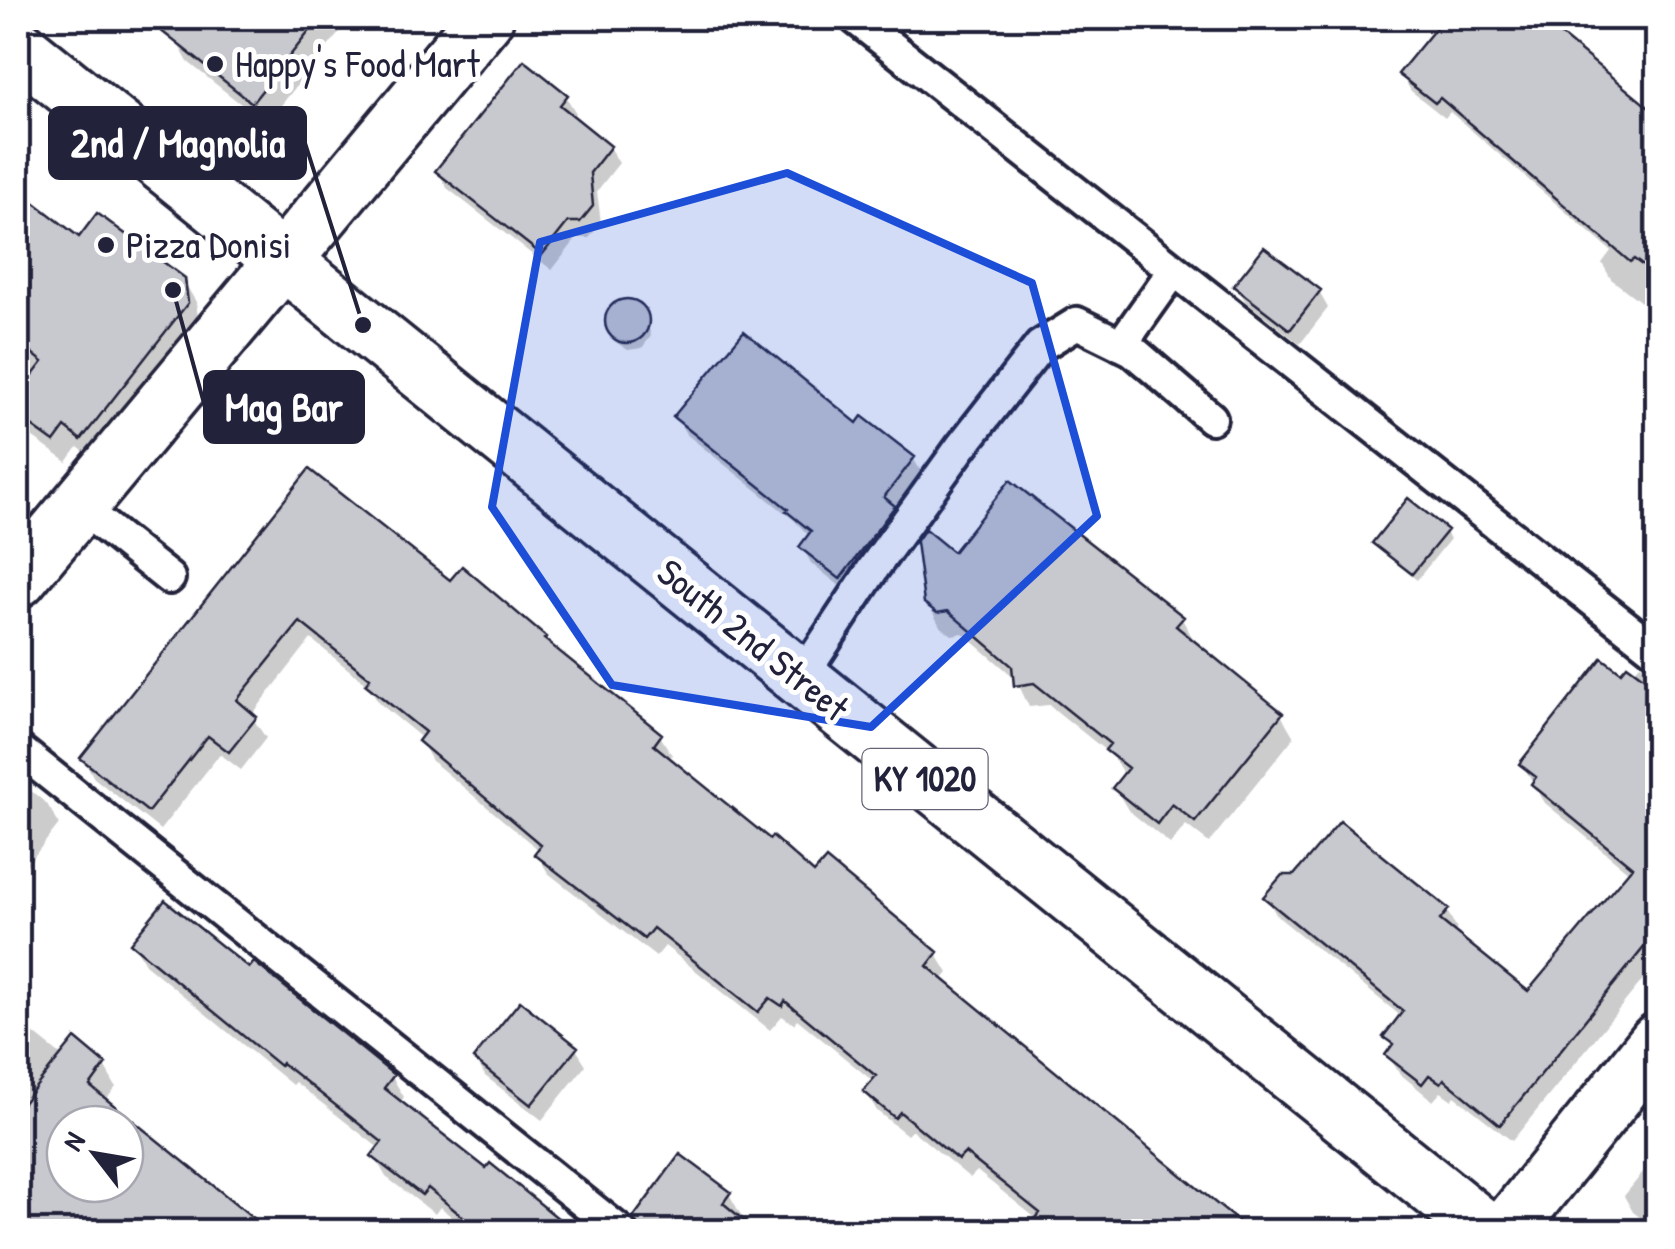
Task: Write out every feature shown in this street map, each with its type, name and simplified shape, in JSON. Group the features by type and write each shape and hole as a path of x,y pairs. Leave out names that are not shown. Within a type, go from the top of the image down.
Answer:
{"main road":[{"path":"18,580 485,18"},
{"name":"South 2nd Street","path":"18,47 1488,1232"},
{"path":"1505,1232 1658,1041"}],"lane":[{"path":"855,18 1658,652"},
{"path":"1121,345 1174,270"},
{"path":"801,678 939,476 1040,346 1077,323 1132,350 1211,418"},
{"path":"79,506 169,578"},
{"path":"18,749 621,1232"}],"highlighted area":[{"path":"787,173 1032,283 1097,516 871,727 612,685 492,507 540,242"}],"building":[{"path":"145,18 320,18 252,103"},
{"path":"1444,18 1540,18 1658,115 1658,277 1634,259 1630,262 1440,98 1435,103 1398,74"},
{"path":"524,60 568,95 560,105 611,146 590,173 593,206 580,222 568,222 542,255 435,171"},
{"path":"18,190 79,237 97,213 185,278 188,303 81,440 65,427 54,442 18,416 18,394 43,362 18,342"},
{"path":"1264,247 1321,290 1290,330 1233,286"},
{"path":"627,299 642,306 649,321 642,336 627,343 612,336 605,321 612,306"},
{"path":"744,331 857,423 862,416 915,457 884,497 895,506 840,579 799,547 811,531 673,417"},
{"path":"309,469 450,580 462,566 544,639 662,734 654,745 814,873 826,859 938,952 927,966 1251,1232 1025,1232 1040,1213 965,1153 958,1160 900,1112 895,1118 863,1091 876,1076 785,1001 782,1006 770,998 758,1012 653,928 644,939 534,854 541,845 418,741 425,732 365,684 370,678 300,622 237,700 257,717 229,752 208,736 148,812 80,758"},
{"path":"1010,480 1184,617 1176,626 1283,713 1195,822 1172,804 1157,824 1112,788 1128,768 1105,750 1110,744 1034,683 1014,686 1012,666 948,611 937,613 924,603 916,542 925,529 953,552"},
{"path":"1408,498 1448,530 1412,574 1372,543"},
{"path":"1602,658 1621,672 1627,665 1658,688 1658,930 1500,1125 1444,1079 1441,1083 1429,1075 1422,1084 1385,1055 1393,1044 1383,1037 1403,1011 1263,897 1282,875 1294,875 1340,821 1449,909 1440,920 1528,991 1632,867 1531,784 1536,777 1519,764"},
{"path":"165,900 249,968 254,962 394,1075 384,1088 486,1168 490,1163 575,1232 481,1232 428,1188 422,1195 371,1156 382,1142 282,1063 280,1066 130,943"},
{"path":"520,1001 578,1047 531,1105 473,1059"},
{"path":"75,1038 106,1064 90,1086 112,1104 45,1104 45,1204 145,1204 145,1130 271,1232 18,1232 18,1109"},
{"path":"680,1154 731,1192 723,1203 758,1232 639,1232 633,1218"}],"place":[{"name":"Happy's Food Mart","path":"215,64"},
{"name":"Pizza Donisi","path":"106,245"},
{"name":"Mag Bar","path":"173,290"},
{"name":"2nd / Magnolia","path":"363,325"}]}
